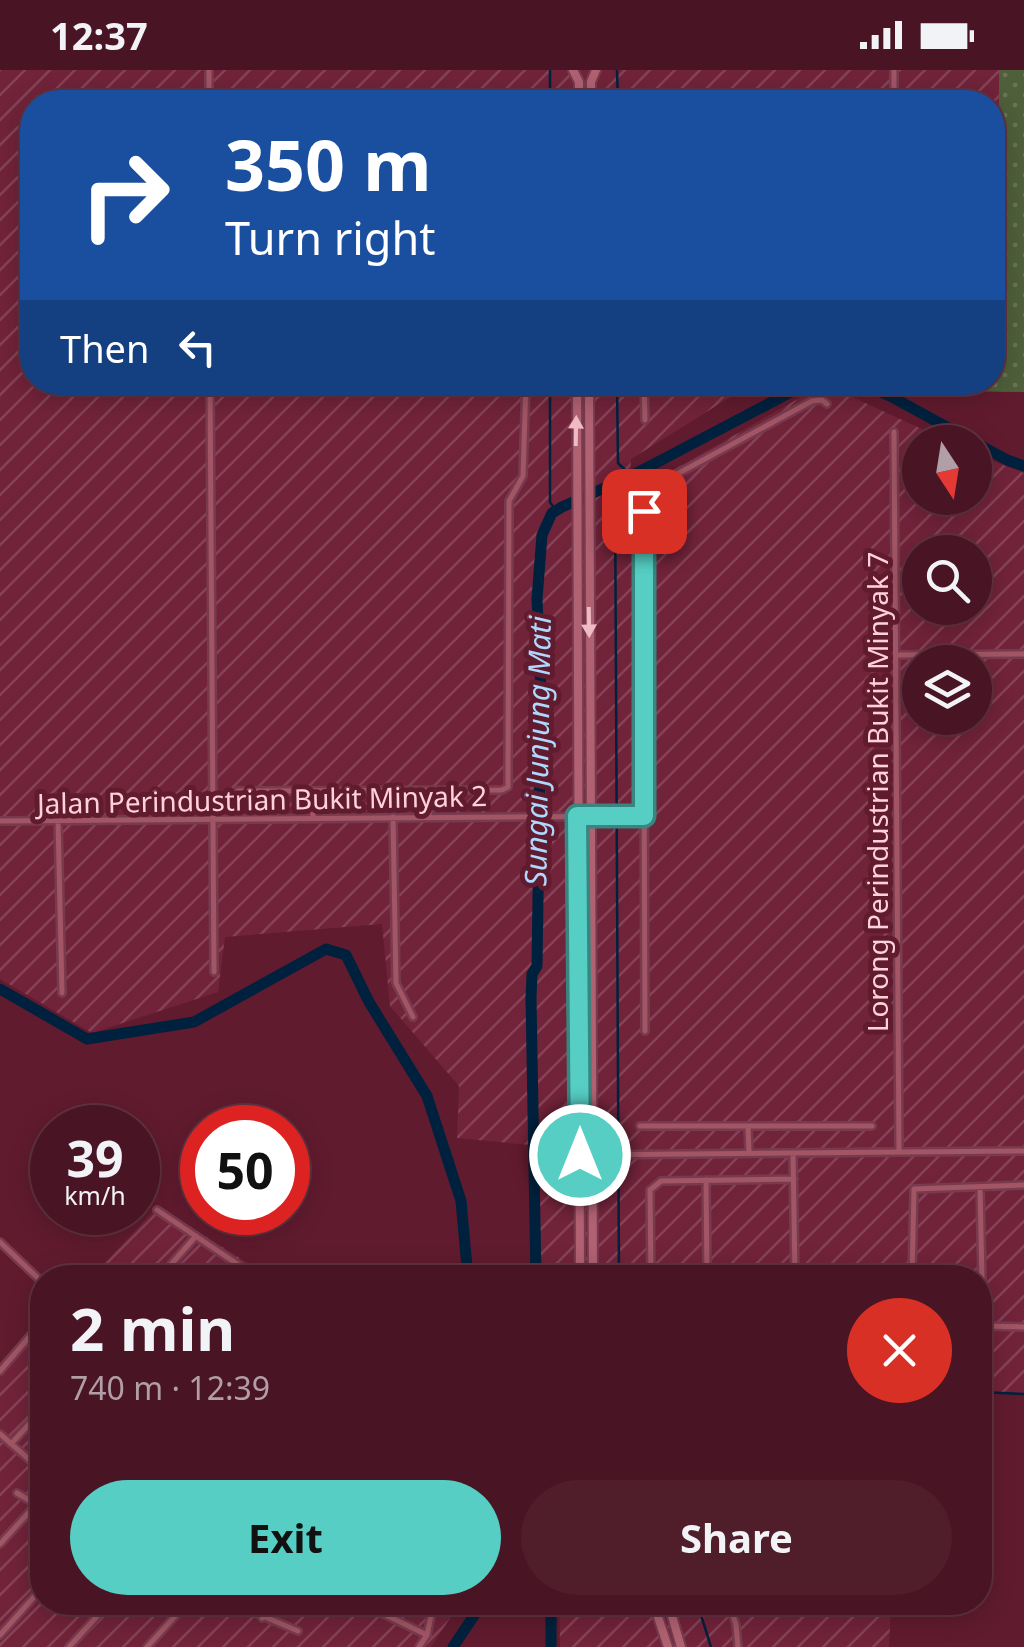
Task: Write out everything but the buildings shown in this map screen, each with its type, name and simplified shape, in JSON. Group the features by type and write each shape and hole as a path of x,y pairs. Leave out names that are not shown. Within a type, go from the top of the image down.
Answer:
{"main road":[{"path":"575,70 595,70"},
{"path":"576,395 580,1265"},
{"path":"589,395 593,1265"},
{"path":"580,1094 571,1124 572,1181 580,1198"},
{"path":"657,1615 668,1647"},
{"path":"672,1615 681,1647"}],"street":[{"path":"210,395 214,972"},
{"path":"238,791 505,789 510,497 523,476 526,395"},
{"path":"644,395 645,420"},
{"path":"645,1031 644,511 652,491 666,480 812,401 827,404"},
{"name":"Lorong Perindustrian Bukit Minyak 7","path":"894,432 899,1152"},
{"path":"896,654 1024,654"},
{"path":"313,791 314,818"},
{"path":"428,791 429,817"},
{"name":"Jalan Perindustrian Bukit Minyak 2","path":"0,821 644,816"},
{"path":"393,817 396,983 413,1016"},
{"path":"58,821 62,993"},
{"path":"640,1126 872,1126"},
{"path":"748,1126 749,1152"},
{"path":"580,1155 1024,1152"},
{"path":"793,1153 795,1265"},
{"path":"651,1265 650,1190 660,1180 794,1178"},
{"path":"706,1180 708,1265"},
{"path":"912,1265 914,1189 1024,1185"},
{"path":"980,1186 981,1265"},
{"path":"160,1212 240,1265"},
{"path":"170,1265 196,1236"},
{"path":"0,1242 30,1271"},
{"path":"992,1326 1024,1327"},
{"path":"0,1371 30,1336"},
{"path":"12,1444 30,1424"},
{"path":"0,1434 30,1460"},
{"path":"17,1494 30,1501"},
{"path":"0,1544 30,1516"},
{"path":"0,1634 30,1601"},
{"path":"69,1647 98,1615"},
{"path":"147,1647 176,1615"},
{"path":"256,1615 298,1631"},
{"path":"386,1615 427,1635"},
{"path":"419,1647 427,1635 431,1615"},
{"path":"733,1615 738,1647"}],"shaded area":[{"path":"0,70 1024,70 1024,392 1005,392 1005,90 20,90 20,395 734,395 631,459 629,495 805,395 848,395 913,425 902,425 902,515 992,515 992,461 1024,473 1024,1393 992,1392 992,1265 539,1265 530,1145 457,1138 459,1086 390,1006 382,924 225,937 218,992 92,1033 0,979"},
{"path":"160,1207 180,1220 180,1235 204,1235 251,1265 103,1265 131,1235 160,1235"},
{"path":"30,1342 30,1615 452,1615 431,1647 0,1647 0,1374"},
{"path":"559,1615 890,1615 889,1647 560,1647"}],"green space":[{"path":"999,70 1024,70 1024,392 1005,392 1005,90 999,90"}],"waterway":[{"path":"550,70 550,90"},
{"path":"617,70 618,90"},
{"path":"550,395 550,502 556,511"},
{"path":"617,395 618,463 631,476"},
{"name":"Sungai Junjung Mati","path":"536,1265 531,998 532,974 537,966 541,694 537,599 542,535 552,513 562,507 631,476 785,395"},
{"name":"Sungai Junjung Mati","path":"888,395 1024,466"},
{"path":"615,482 619,1265"},
{"path":"0,989 87,1039 194,1022 326,949 346,955 369,1002 427,1096 461,1201 467,1265"},
{"path":"992,1393 1024,1394"},
{"path":"453,1647 474,1615"},
{"path":"551,1615 551,1647"},
{"path":"701,1615 711,1647"}],"route":[{"path":"580,1155 577,816 644,816 644,511"}]}
